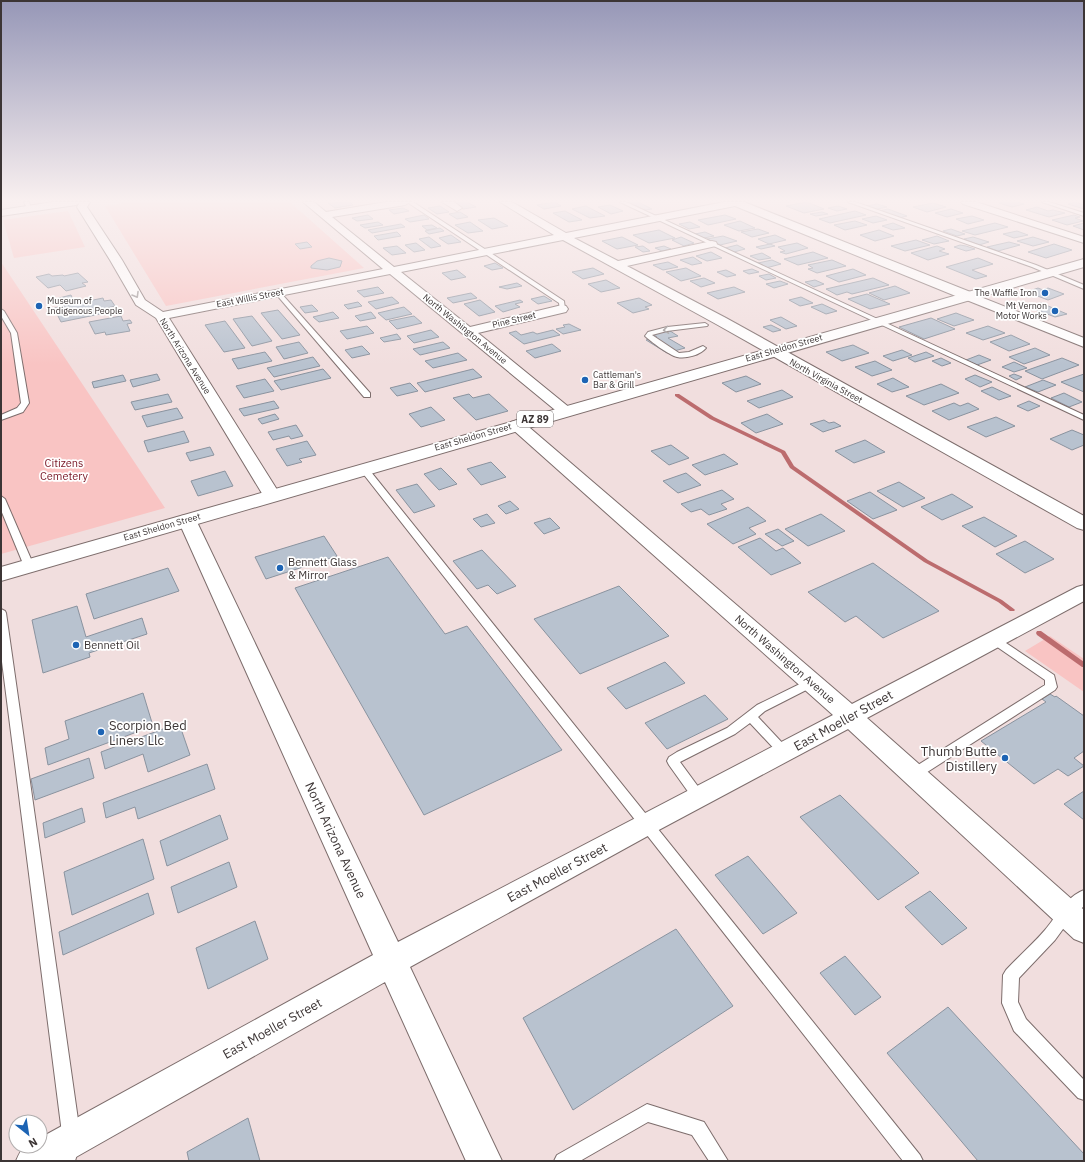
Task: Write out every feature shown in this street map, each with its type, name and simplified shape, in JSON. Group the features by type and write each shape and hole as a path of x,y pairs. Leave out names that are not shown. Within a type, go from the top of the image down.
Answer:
{"main road":[{"path":"870,256 968,296"},
{"name":"East Sheldon Street","path":"1,574 773,351 1084,263"}],"street":[{"name":"North Arizona Avenue","path":"114,256 140,302 161,316 272,496"},
{"name":"North Washington Avenue","path":"374,256 565,411"},
{"name":"East Willis Street","path":"161,316 466,256"},
{"name":"North Virginia Street","path":"599,256 720,321 1084,524"},
{"path":"615,265 656,256"},
{"path":"968,296 1084,343"},
{"name":"Pine Street","path":"467,332 562,309"},
{"name":"North Washington Avenue","path":"517,425 812,682 914,774 1078,913"},
{"name":"North Arizona Avenue","path":"187,520 484,1161"},
{"name":"East Moeller Street","path":"34,1161 69,1151 392,961 646,824 828,729 994,638 1084,592"}],"lane":[{"path":"493,256 562,302 562,309"},
{"path":"739,256 1084,418"},
{"path":"1003,256 1084,287"},
{"path":"278,293 367,395"},
{"path":"1,311 14,333 25,403 20,410 1,418"},
{"path":"704,348 700,351 682,356 677,355 648,336 650,333 668,329 705,325"},
{"path":"364,469 914,1161"},
{"path":"1,499 29,566"},
{"path":"1,613 69,1151"},
{"path":"914,774 1051,687 1050,678 994,638"},
{"path":"699,796 673,761 681,755 731,731 761,708 812,682"},
{"path":"750,716 784,752"},
{"path":"1078,913 1050,934 1011,975 1010,1002 1020,1025 1084,1092"},
{"path":"563,1161 647,1113 698,1128 719,1161"}],"green space":[{"path":"13,256 25,256 14,258"},
{"path":"136,256 351,256 364,268 166,306"},
{"name":"Citizens Cemetery","path":"1,262 165,508 1,554"},
{"path":"1050,636 1084,659 1084,692 1025,651"}],"building":[{"path":"696,256 719,256 722,258 707,261"},
{"path":"751,256 768,256 771,258 759,260"},
{"path":"795,256 824,256 828,258 798,265 784,259"},
{"path":"919,256 941,256 928,260"},
{"path":"693,257 702,263 692,265 680,260"},
{"path":"329,258 342,261 340,267 327,270 311,268 311,266 317,261"},
{"path":"978,258 993,264 972,270 987,276 976,279 946,267"},
{"path":"772,260 781,264 766,268 758,263"},
{"path":"832,260 846,266 817,273 808,269 813,268 808,265"},
{"path":"668,262 678,267 663,270 653,265"},
{"path":"495,263 503,268 492,270 484,266"},
{"path":"593,268 604,274 583,279 572,272"},
{"path":"686,268 701,276 681,281 666,272"},
{"path":"752,269 759,272 749,274 743,271"},
{"path":"853,269 866,275 839,282 826,276"},
{"path":"457,270 466,277 451,280 442,273"},
{"path":"726,270 736,275 727,277 717,272"},
{"path":"78,273 88,282 82,283 86,286 66,291 60,285 48,288 36,277 49,274 52,276 64,276"},
{"path":"769,274 776,278 766,280 759,276"},
{"path":"704,278 715,283 701,287 690,281"},
{"path":"873,278 889,285 852,294 847,292 837,295 826,289"},
{"path":"606,280 620,288 601,292 588,284"},
{"path":"815,280 824,284 814,287 805,282"},
{"path":"780,281 788,284 774,288 766,284"},
{"path":"517,283 522,286 507,289 499,287"},
{"path":"895,286 910,293 884,300 869,293"},
{"path":"378,287 384,293 364,297 357,291"},
{"path":"734,287 745,292 718,299 707,293"},
{"name":"The Waffle Iron","path":"1038,288 1043,290 1048,288 1064,294 1048,300 1027,292"},
{"path":"471,293 477,298 453,303 447,298"},
{"path":"867,294 890,304 870,309 848,299"},
{"path":"71,295 74,302 58,305 55,299"},
{"path":"544,296 552,301 538,304 531,299"},
{"path":"392,297 399,303 376,309 368,302"},
{"path":"801,297 813,303 800,306 789,300"},
{"path":"103,298 104,301 111,300 115,306 107,308 110,312 61,322 54,308"},
{"path":"639,298 652,305 645,307 649,309 633,313 617,303"},
{"path":"480,300 495,312 479,316 464,304"},
{"path":"520,300 523,302 515,304 520,307 503,312 495,306"},
{"path":"358,302 362,306 348,309 344,305"},
{"path":"1041,303 1067,314 1055,317 1029,307"},
{"path":"822,304 837,311 826,314 811,307"},
{"path":"312,305 318,311 305,313 300,307"},
{"path":"404,307 412,314 386,320 378,313"},
{"path":"278,310 300,335 282,339 261,313"},
{"path":"333,312 339,318 319,322 313,317"},
{"path":"371,312 376,318 360,321 355,316"},
{"path":"956,313 974,320 954,326 937,319"},
{"path":"121,316 123,321 130,320 132,323 127,324 130,331 106,335 105,332 95,334 89,322"},
{"path":"252,316 272,341 252,346 233,319"},
{"path":"414,316 422,323 397,329 389,321"},
{"path":"781,317 797,326 786,329 770,320"},
{"path":"931,318 955,329 924,339 899,327"},
{"path":"225,321 245,348 224,352 205,325"},
{"path":"569,324 581,330 563,334 556,329 565,327 563,325"},
{"path":"771,325 781,330 773,332 763,327"},
{"path":"367,326 374,333 347,339 340,331"},
{"path":"988,326 1005,333 983,340 966,333"},
{"path":"667,329 678,336 668,338 685,348 667,353 646,340 657,337 651,333"},
{"path":"431,330 439,337 414,343 407,336"},
{"path":"553,330 560,335 524,344 509,333 516,331 521,335 533,332 537,334"},
{"path":"397,334 401,339 384,342 380,338"},
{"path":"1011,335 1030,344 1009,351 990,342"},
{"path":"299,342 308,353 284,359 276,347"},
{"path":"443,342 450,348 420,355 413,349"},
{"path":"552,344 561,351 535,358 526,351"},
{"path":"853,345 869,353 842,361 826,352"},
{"path":"362,346 370,354 352,358 345,350"},
{"path":"1035,348 1050,355 1024,364 1009,357"},
{"path":"902,350 912,355 893,361 883,356"},
{"path":"265,352 272,361 238,369 232,359"},
{"path":"926,352 934,356 915,362 908,358"},
{"path":"458,353 467,360 433,368 425,361"},
{"path":"979,355 991,360 977,365 966,360"},
{"path":"313,357 320,366 274,377 267,368"},
{"path":"941,358 951,363 942,366 932,361"},
{"path":"1062,358 1079,365 1042,379 1025,371"},
{"path":"875,361 892,370 872,376 855,367"},
{"path":"1014,362 1027,368 1014,372 1002,367"},
{"path":"323,369 331,378 281,390 274,381"},
{"path":"473,369 482,377 425,392 417,383"},
{"path":"157,374 160,380 133,387 130,380"},
{"path":"1014,374 1022,377 1016,380 1009,376"},
{"path":"1084,374 1084,392 1061,382"},
{"path":"123,375 126,381 94,388 92,382"},
{"path":"975,375 992,382 980,387 965,379"},
{"path":"746,376 761,384 736,392 722,383"},
{"path":"893,378 909,387 892,392 877,384"},
{"path":"265,379 274,391 244,398 236,386"},
{"path":"1043,380 1056,385 1038,392 1025,387"},
{"path":"410,383 418,391 397,396 390,388"},
{"path":"941,384 959,393 924,405 906,396"},
{"path":"992,387 1011,396 999,400 981,391"},
{"path":"782,390 793,397 759,408 747,401"},
{"path":"1064,393 1082,402 1069,407 1051,398"},
{"path":"168,394 172,402 135,410 131,402"},
{"path":"469,394 473,398 489,394 508,411 476,420 453,398"},
{"path":"274,401 279,408 244,416 239,409"},
{"path":"1029,401 1040,406 1028,411 1017,406"},
{"path":"954,403 960,406 968,403 979,409 949,420 932,411"},
{"path":"431,407 445,420 421,427 409,414"},
{"path":"177,408 183,418 147,427 142,416"},
{"path":"275,414 279,419 262,424 258,419"},
{"path":"767,414 783,424 756,433 741,423"},
{"path":"996,417 1015,426 986,437 967,427"},
{"path":"824,420 829,423 834,422 841,426 823,432 810,424"},
{"path":"296,425 303,436 291,439 289,436 273,440 268,432"},
{"path":"1072,430 1084,435 1084,445 1072,450 1050,439"},
{"path":"184,431 189,442 148,452 144,441"},
{"path":"865,440 885,452 854,463 835,451"},
{"path":"307,441 316,455 299,459 302,462 287,466 276,449"},
{"path":"671,445 689,458 669,465 651,451"},
{"path":"210,447 214,455 190,461 186,453"},
{"path":"724,454 738,464 705,475 692,465"},
{"path":"491,462 506,477 481,485 467,469"},
{"path":"441,468 457,484 439,490 424,474"},
{"path":"225,471 233,486 198,496 191,481"},
{"path":"686,473 701,485 678,493 663,481"},
{"path":"899,482 925,498 903,507 877,491"},
{"path":"417,484 435,506 414,513 396,490"},
{"path":"722,490 734,499 721,504 727,509 709,515 701,509 691,512 681,504"},
{"path":"870,492 897,510 873,519 847,501"},
{"path":"952,494 973,507 942,520 921,507"},
{"path":"510,501 519,509 506,514 498,506"},
{"path":"748,507 766,521 749,528 756,534 733,544 707,524"},
{"path":"487,514 495,523 481,527 473,519"},
{"path":"821,514 845,531 808,546 785,529"},
{"path":"984,517 1017,536 995,547 962,526"},
{"path":"550,518 560,528 544,534 534,523"},
{"path":"778,529 794,541 782,546 765,534"},
{"name":"Bennett Glass & Mirror","path":"324,536 337,556 266,579 255,557"},
{"path":"760,538 776,551 783,548 801,563 771,575 738,547"},
{"path":"1025,541 1054,559 1025,573 996,554"},
{"path":"482,550 516,586 497,594 488,585 477,589 453,561"},
{"path":"388,557 445,634 467,626 562,750 424,815 295,588"},
{"path":"873,563 939,611 883,638 856,616 845,622 808,592"},
{"path":"168,568 179,591 94,619 86,594"},
{"path":"619,586 669,636 580,674 534,619"},
{"name":"Bennett Oil","path":"77,606 86,637 142,618 147,634 89,653 90,657 43,673 32,620"},
{"path":"665,662 685,683 626,709 607,688"},
{"name":"Scorpion Bed Liners Llc","path":"143,693 153,726 48,765 45,748 69,739 65,721"},
{"path":"1050,694 1055,697 1056,696 1084,716 1084,751 1074,758 1084,766 1068,776 1058,769 1034,784 981,741 1046,702 1042,699"},
{"path":"705,695 728,719 667,749 645,723"},
{"path":"179,723 190,755 148,772 143,754 105,769 101,752"},
{"path":"89,758 94,778 35,800 31,779"},
{"path":"207,764 215,789 138,819 135,807 106,818 103,803"},
{"path":"1084,791 1084,820 1064,804"},
{"path":"840,795 919,873 878,900 800,817"},
{"path":"82,808 85,822 45,838 43,823"},
{"path":"220,815 228,839 167,866 160,841"},
{"path":"143,839 154,879 72,915 64,872"},
{"path":"748,856 797,913 763,934 715,875"},
{"path":"229,862 237,887 178,913 171,887"},
{"path":"930,891 967,928 942,945 905,907"},
{"path":"148,893 154,914 63,955 59,932"},
{"path":"255,921 268,959 208,989 196,948"},
{"path":"676,929 733,1006 573,1110 523,1018"},
{"path":"845,956 881,997 855,1015 820,973"},
{"path":"948,1007 1084,1154 1084,1161 978,1161 887,1053"},
{"path":"248,1118 260,1161 189,1161 187,1152"}],"waterway":[{"path":"677,395 712,418 783,452 792,467 926,561 1000,601 1012,610"},
{"path":"1039,633 1084,665"}],"place":[{"name":"The Waffle Iron","path":"1045,293"},
{"name":"Museum of Indigenous People","path":"39,306"},
{"name":"Mt Vernon Motor Works","path":"1055,311"},
{"name":"Cattleman's Bar & Grill","path":"585,380"},
{"name":"Bennett Glass & Mirror","path":"280,568"},
{"name":"Bennett Oil","path":"76,645"},
{"name":"Scorpion Bed Liners Llc","path":"101,732"},
{"name":"Thumb Butte Distillery","path":"1005,758"}]}
